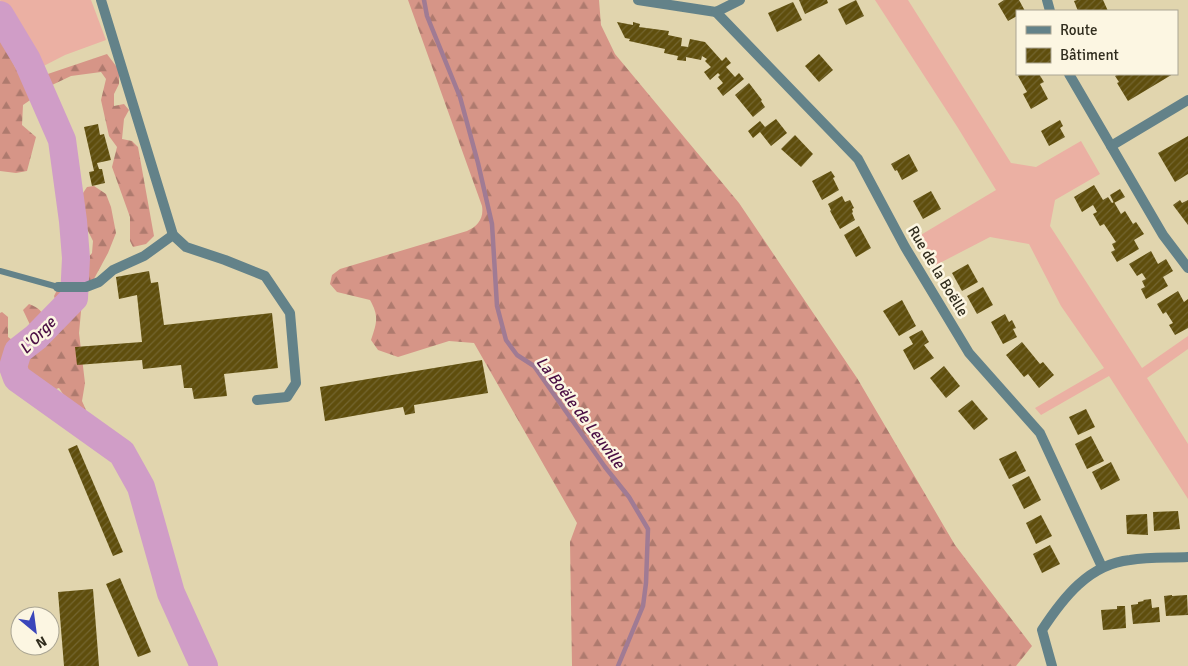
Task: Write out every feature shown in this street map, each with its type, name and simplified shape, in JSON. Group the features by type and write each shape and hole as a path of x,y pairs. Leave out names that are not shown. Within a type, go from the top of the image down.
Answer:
{"street":[{"path":"101,0 173,235 186,247 265,276 290,313 296,383 287,397 257,400"},
{"path":"638,0 716,12 740,0"},
{"name":"Rue de la Boëlle","path":"716,12 858,159 905,247 969,353 1040,434 1102,567"},
{"path":"1070,75 1163,235 1188,268"},
{"path":"1111,146 1188,100"},
{"path":"58,287 86,287 99,282 114,270 144,256 173,235"},
{"path":"1052,666 1042,630 1060,603 1078,584 1102,567 1128,560 1188,557"}],"lane":[{"path":"0,271 58,287"}],"shaded area":[{"path":"0,0 91,0 106,40 65,55 30,73"},
{"path":"875,0 908,0 1011,163 1036,167 1081,141 1100,174 1055,200 1050,226 1142,368 1188,336 1188,349 1147,378 1188,444 1188,499 1109,376 1041,415 1035,408 1104,368 1061,306 1029,244 990,237 934,266 919,236 996,190"}],"green space":[{"path":"408,0 599,0 601,25 615,54 739,203 857,378 955,545 1032,646 1016,666 572,666 570,542 577,523 474,343 449,341 398,357 378,350 371,340 375,328 376,315 370,300 337,292 330,284 332,275 340,269 467,231 474,227 481,218 482,206"},
{"path":"0,35 15,67 27,81 107,54 119,70 119,84 114,94 114,106 124,104 129,110 124,119 122,139 132,141 138,147 154,236 146,244 133,247 130,241 130,217 112,167 117,147 109,136 101,100 106,79 101,72 71,76 52,85 23,105 22,125 36,137 27,171 16,173 0,171"},
{"path":"94,186 106,194 111,207 116,233 108,253 82,301 79,333 85,383 82,401 86,410 80,417 73,415 69,403 59,388 50,391 26,374 5,371 0,366 0,313 2,312 8,317 8,337 15,342 23,338 32,329 23,310 29,304 40,310 47,328 51,332 58,330 61,320 54,296 57,290 68,286 74,275 92,253 93,241 85,225 79,199 87,187"}],"building":[{"path":"799,0 827,0 828,3 805,14"},
{"path":"856,0 864,16 846,25 838,9"},
{"path":"1004,0 1019,0 1024,10 1016,10 1016,17 1008,21 998,4"},
{"path":"1103,0 1108,10 1078,10 1074,1"},
{"path":"793,2 802,20 777,32 768,13"},
{"path":"617,22 633,25 633,22 640,24 639,27 669,31 668,35 682,38 681,46 688,47 690,39 705,42 722,61 726,57 731,63 726,67 735,77 739,73 744,79 723,96 717,88 723,83 718,77 720,75 718,73 710,80 704,72 711,67 705,61 707,59 702,56 701,60 686,57 686,61 677,60 678,56 664,53 665,49 629,41 630,39 625,38"},
{"path":"819,54 833,70 819,82 805,66"},
{"path":"1040,75 1044,82 1040,84 1048,99 1031,109 1023,94 1027,92 1018,76"},
{"path":"1116,75 1171,75 1128,101 1115,76"},
{"path":"749,83 765,107 753,117 735,95"},
{"path":"776,119 787,133 771,146 760,132 753,138 748,131 760,121 765,127"},
{"path":"1060,120 1063,126 1060,128 1065,137 1049,146 1041,131"},
{"path":"98,124 100,135 104,134 111,160 97,163 99,169 102,169 105,183 92,186 89,172 94,171 84,127"},
{"path":"795,135 813,154 801,167 781,149"},
{"path":"1188,136 1188,174 1175,182 1158,153"},
{"path":"909,154 918,171 902,180 897,170 895,171 891,164"},
{"path":"831,171 839,190 822,200 812,181"},
{"path":"1094,185 1103,200 1108,197 1112,203 1114,202 1121,214 1125,211 1133,224 1136,222 1144,234 1134,240 1139,249 1117,262 1111,252 1115,250 1112,244 1116,242 1104,224 1100,226 1093,214 1097,212 1093,205 1082,212 1074,197"},
{"path":"1120,189 1125,197 1114,203 1110,195"},
{"path":"931,191 941,209 923,219 913,201"},
{"path":"842,196 845,202 850,200 854,208 852,213 855,220 840,229 828,204"},
{"path":"1180,200 1182,203 1188,200 1188,225 1173,205"},
{"path":"859,226 871,248 856,257 844,235"},
{"path":"1151,251 1158,264 1166,259 1173,271 1163,277 1168,286 1146,299 1141,289 1145,287 1142,281 1146,279 1142,273 1137,276 1129,264"},
{"path":"968,264 978,282 962,291 952,273"},
{"path":"149,271 151,283 158,282 164,325 272,313 278,368 224,374 227,396 194,399 192,388 184,388 181,365 143,369 142,360 77,365 75,347 142,342 137,295 119,299 116,277"},
{"path":"983,287 993,305 977,314 967,296"},
{"path":"1178,291 1184,302 1188,299 1188,328 1175,335 1169,325 1173,323 1166,312 1163,314 1157,304"},
{"path":"902,300 916,326 899,336 883,311"},
{"path":"1005,314 1009,322 1012,320 1016,328 1013,329 1017,337 1003,344 991,322"},
{"path":"922,330 929,342 924,345 934,358 914,370 903,350 913,344 909,337"},
{"path":"1022,342 1040,364 1043,362 1054,375 1039,388 1028,374 1024,377 1006,355"},
{"path":"482,360 488,393 414,405 415,413 405,415 403,407 325,421 320,387"},
{"path":"944,366 960,386 946,398 930,378"},
{"path":"972,400 988,419 974,430 958,411"},
{"path":"1086,409 1095,427 1078,435 1069,417"},
{"path":"1091,436 1104,461 1087,469 1075,444"},
{"path":"77,445 123,552 113,556 68,449"},
{"path":"1016,451 1026,471 1009,479 999,459"},
{"path":"1111,462 1120,480 1101,490 1092,472"},
{"path":"1029,476 1041,500 1024,509 1012,485"},
{"path":"1178,511 1180,529 1154,531 1153,512"},
{"path":"1147,514 1148,535 1127,534 1126,515"},
{"path":"1041,515 1052,536 1036,544 1026,523"},
{"path":"1050,545 1060,564 1042,573 1033,554"},
{"path":"120,578 151,652 138,657 106,584"},
{"path":"93,589 99,666 64,666 58,592"},
{"path":"1187,595 1188,615 1166,616 1164,596"},
{"path":"1151,599 1152,608 1159,607 1160,622 1133,624 1131,605"},
{"path":"1117,606 1125,606 1126,628 1103,630 1101,610 1117,609"}],"waterway":[{"name":"La Boële de Leuville","path":"424,0 427,16 460,97 478,163 492,224 497,306 506,340 517,355 534,366 605,467 629,497 648,529 646,583 643,606 618,666"},
{"name":"L'Orge","path":"0,15 27,60 62,140 76,258 74,298 36,337 18,351 13,367 17,378 122,453 141,487 171,593 204,666"}]}
